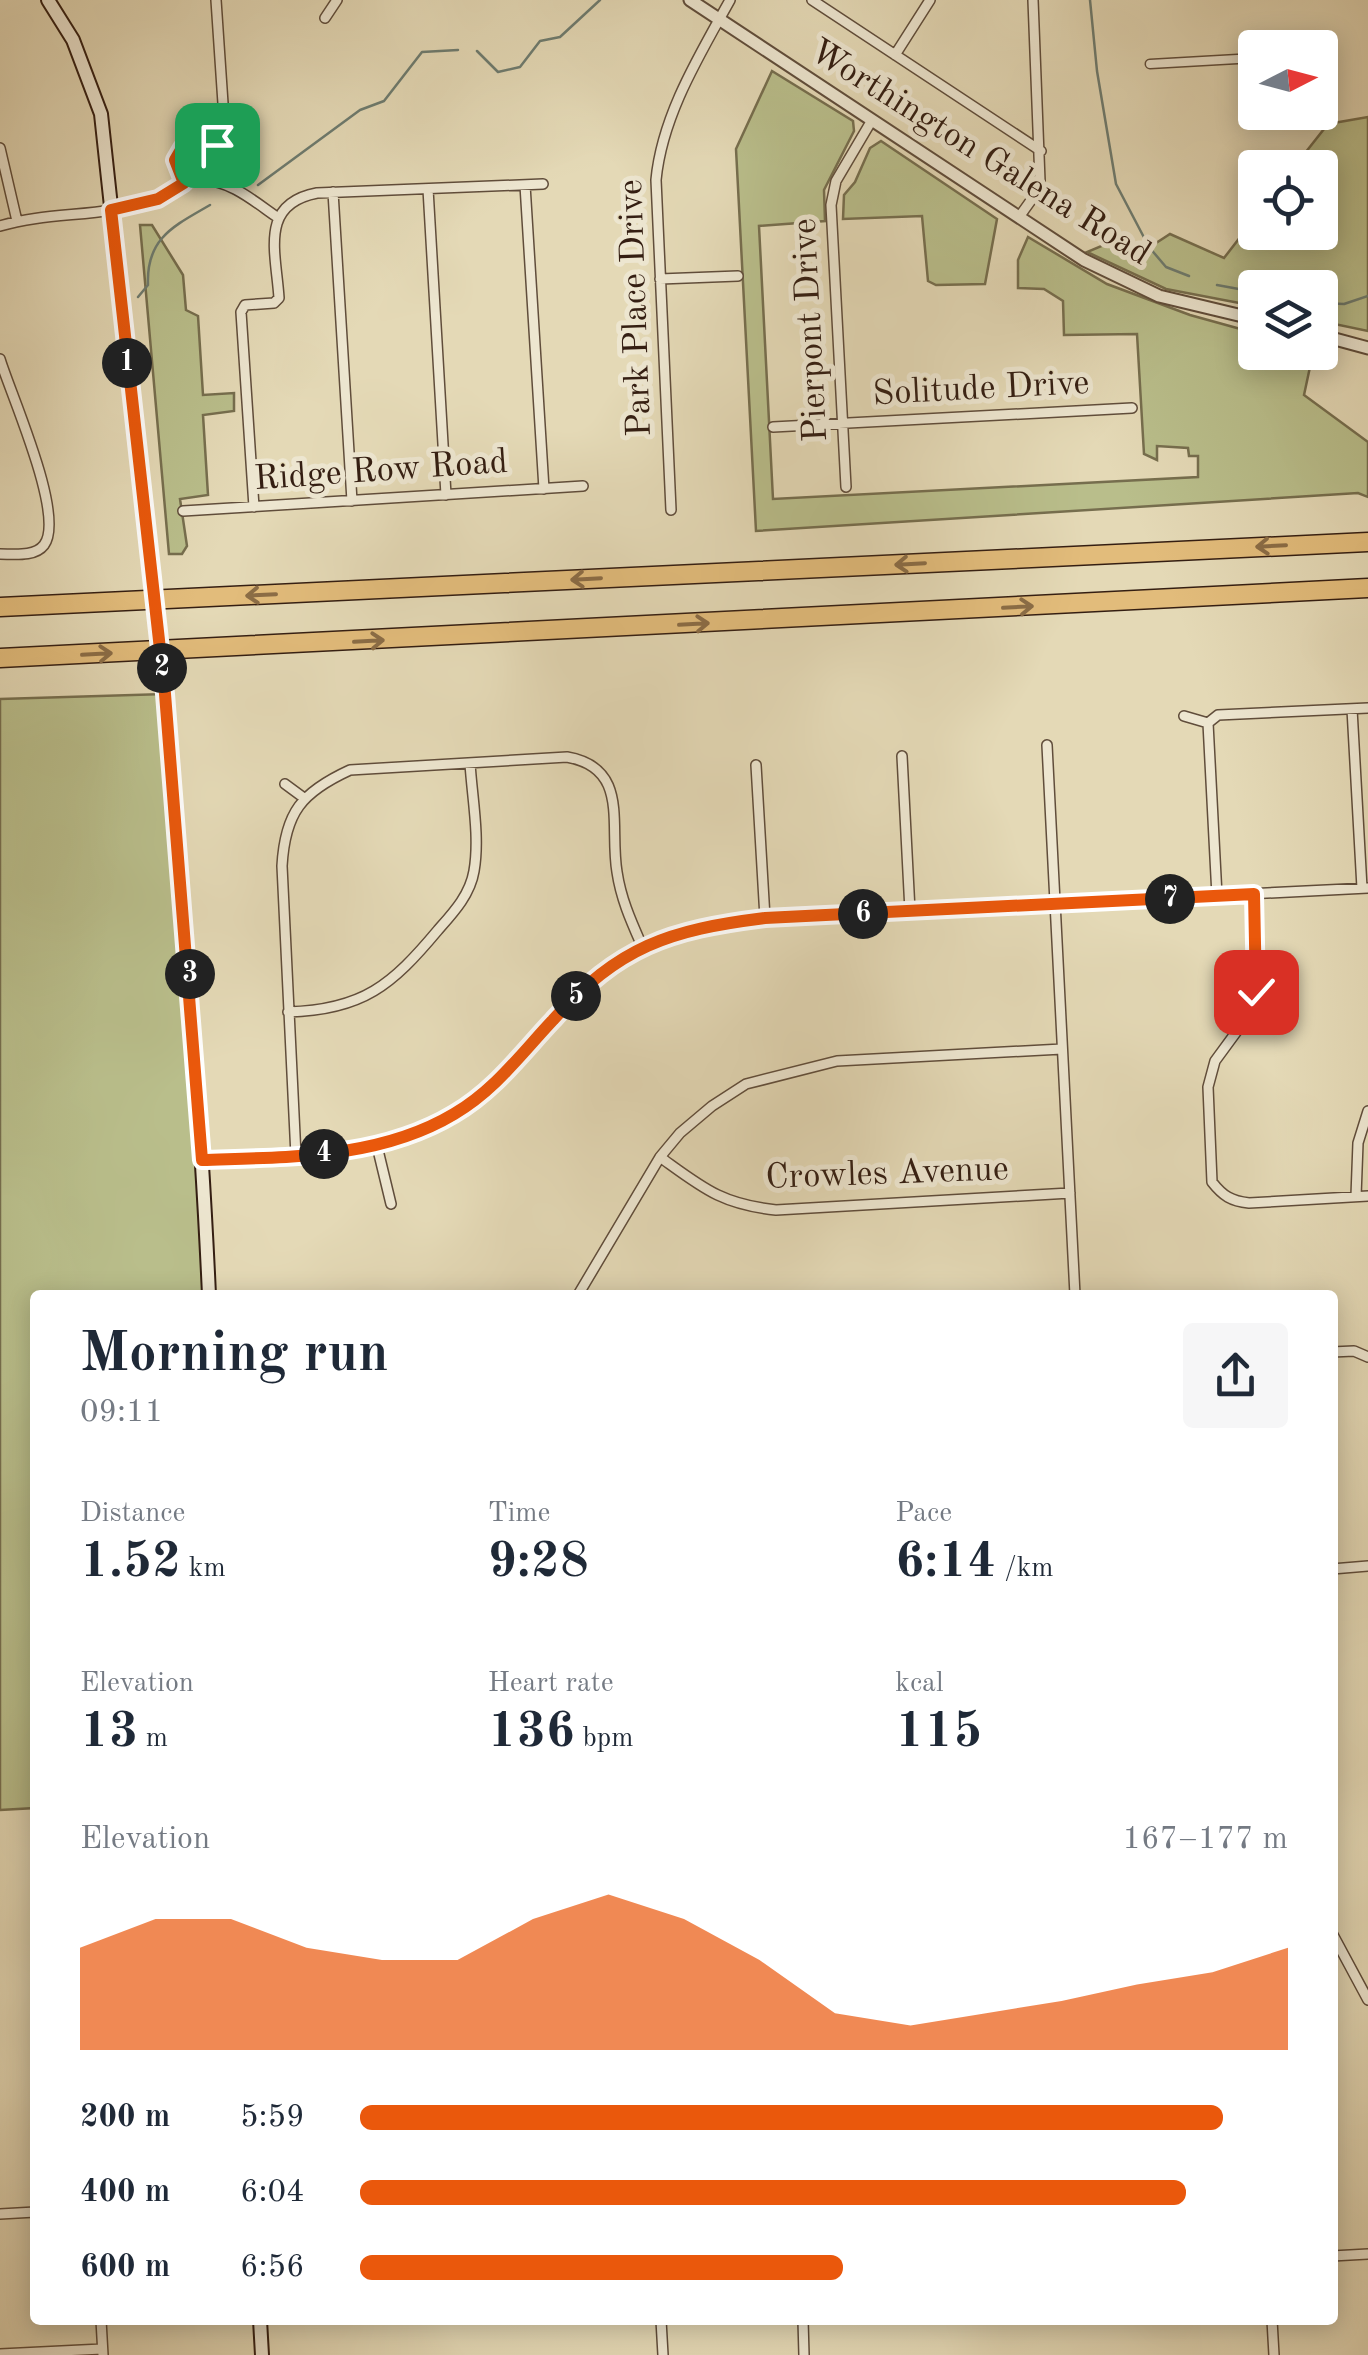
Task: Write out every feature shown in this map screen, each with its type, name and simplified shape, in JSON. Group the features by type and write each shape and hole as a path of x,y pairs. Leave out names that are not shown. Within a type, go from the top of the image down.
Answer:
{"highway":[{"path":"0,607 1368,542"},
{"path":"0,658 1368,588"}],"main road":[{"path":"55,3 101,114 165,694 210,1290"},
{"path":"260,2325 262,2355"}],"street":[{"path":"184,183 176,153 188,146 217,145 225,133 216,0"},
{"path":"324,18 337,0"},
{"name":"Worthington Galena Road","path":"690,0 1120,280 1159,296 1238,315"},
{"name":"Park Place Drive","path":"671,510 656,180 662,142 730,0"},
{"path":"895,55 930,0"},
{"path":"1019,217 1037,192 1041,151 1033,0"},
{"path":"816,1 1041,151"},
{"path":"1150,64 1238,59"},
{"name":"Pierpont Drive","path":"846,487 831,205 836,182 872,120"},
{"path":"0,148 17,221"},
{"path":"0,226 111,210 158,199 184,183 202,180 224,184 278,217"},
{"path":"254,507 241,312 245,306 274,303 278,298 278,217 298,197 333,192 542,184"},
{"path":"525,185 544,489"},
{"path":"428,188 446,495"},
{"path":"333,192 352,500"},
{"path":"660,279 738,276"},
{"path":"1338,340 1368,348"},
{"path":"0,359 4,389 41,469 48,530 41,549 0,554"},
{"name":"Solitude Drive","path":"774,427 1132,408"},
{"name":"Ridge Row Road","path":"183,511 583,486"},
{"path":"1208,724 1218,716 1368,708"},
{"path":"202,1160 296,1156 377,1146 452,1116 504,1077 595,976 642,946 702,926 765,918 1365,888 1352,709"},
{"path":"1184,716 1208,724"},
{"path":"1208,724 1216,896"},
{"path":"1046,745 1075,1290"},
{"path":"902,756 910,911"},
{"path":"296,1156 284,839 290,819 304,798 320,784 350,770 586,760 602,772 611,789 616,869 625,909 642,946"},
{"path":"288,1012 337,1007 385,986 460,906 474,873 470,763"},
{"path":"756,765 765,918"},
{"path":"285,784 304,798"},
{"path":"1254,894 1256,992 1248,1016 1215,1062 1208,1086 1212,1182 1221,1194 1249,1203 1362,1196 1358,1144 1368,1111"},
{"path":"581,1290 660,1156 680,1132 746,1084 837,1060 1062,1049"},
{"path":"377,1146 391,1204"},
{"name":"Crowles Avenue","path":"660,1156 716,1197 744,1207 776,1210 1070,1194"},
{"path":"1338,1352 1354,1351 1368,1357"},
{"path":"1338,1568 1368,1566"},
{"path":"1338,1944 1368,2000"},
{"path":"0,2214 30,2212"},
{"path":"1338,2256 1368,2254"},
{"path":"0,2354 103,2352 101,2325"},
{"path":"661,2325 662,2355"},
{"path":"803,2325 804,2355"},
{"path":"1272,2325 1274,2355"}],"green space":[{"path":"772,71 853,121 854,131 824,190 825,221 759,226 773,499 1198,477 1198,456 1189,456 1188,448 1157,446 1157,460 1144,454 1137,334 1064,335 1063,301 1044,289 1018,288 1018,260 1028,237 1107,284 1238,328 1238,370 1309,370 1304,395 1368,442 1368,497 1358,493 756,531 736,149"},
{"path":"1368,117 1368,331 1338,325 1338,270 1238,270 1238,303 1166,289 1087,252 1118,239 1150,247 1170,234 1224,258 1238,240 1238,250 1338,250 1338,150 1307,150 1323,130 1338,130 1338,122"},
{"path":"881,141 997,219 985,284 936,285 928,281 922,216 843,219 844,195 855,182 870,148"},
{"path":"140,225 152,225 183,275 186,310 198,316 203,395 234,393 234,411 203,415 208,495 180,499 187,546 182,554 169,554"},
{"path":"165,694 209,1290 30,1290 30,1808 0,1810 0,699"}],"waterway":[{"path":"477,51 498,72 520,67 540,41 560,37 600,0"},
{"path":"1090,0 1097,71 1116,184 1149,247 1166,267 1189,276"},
{"path":"258,185 360,110 384,101 422,52 458,50"},
{"path":"138,297 148,285 157,245 174,227 210,205"},
{"path":"1217,285 1238,289"},
{"path":"1338,304 1368,296"}],"route":[{"path":"217,145 182,148 175,160 184,183 158,199 111,210 165,694 202,1160 336,1153 377,1146 452,1116 504,1077 595,976 642,946 702,926 765,918 1254,894 1256,992"}]}
